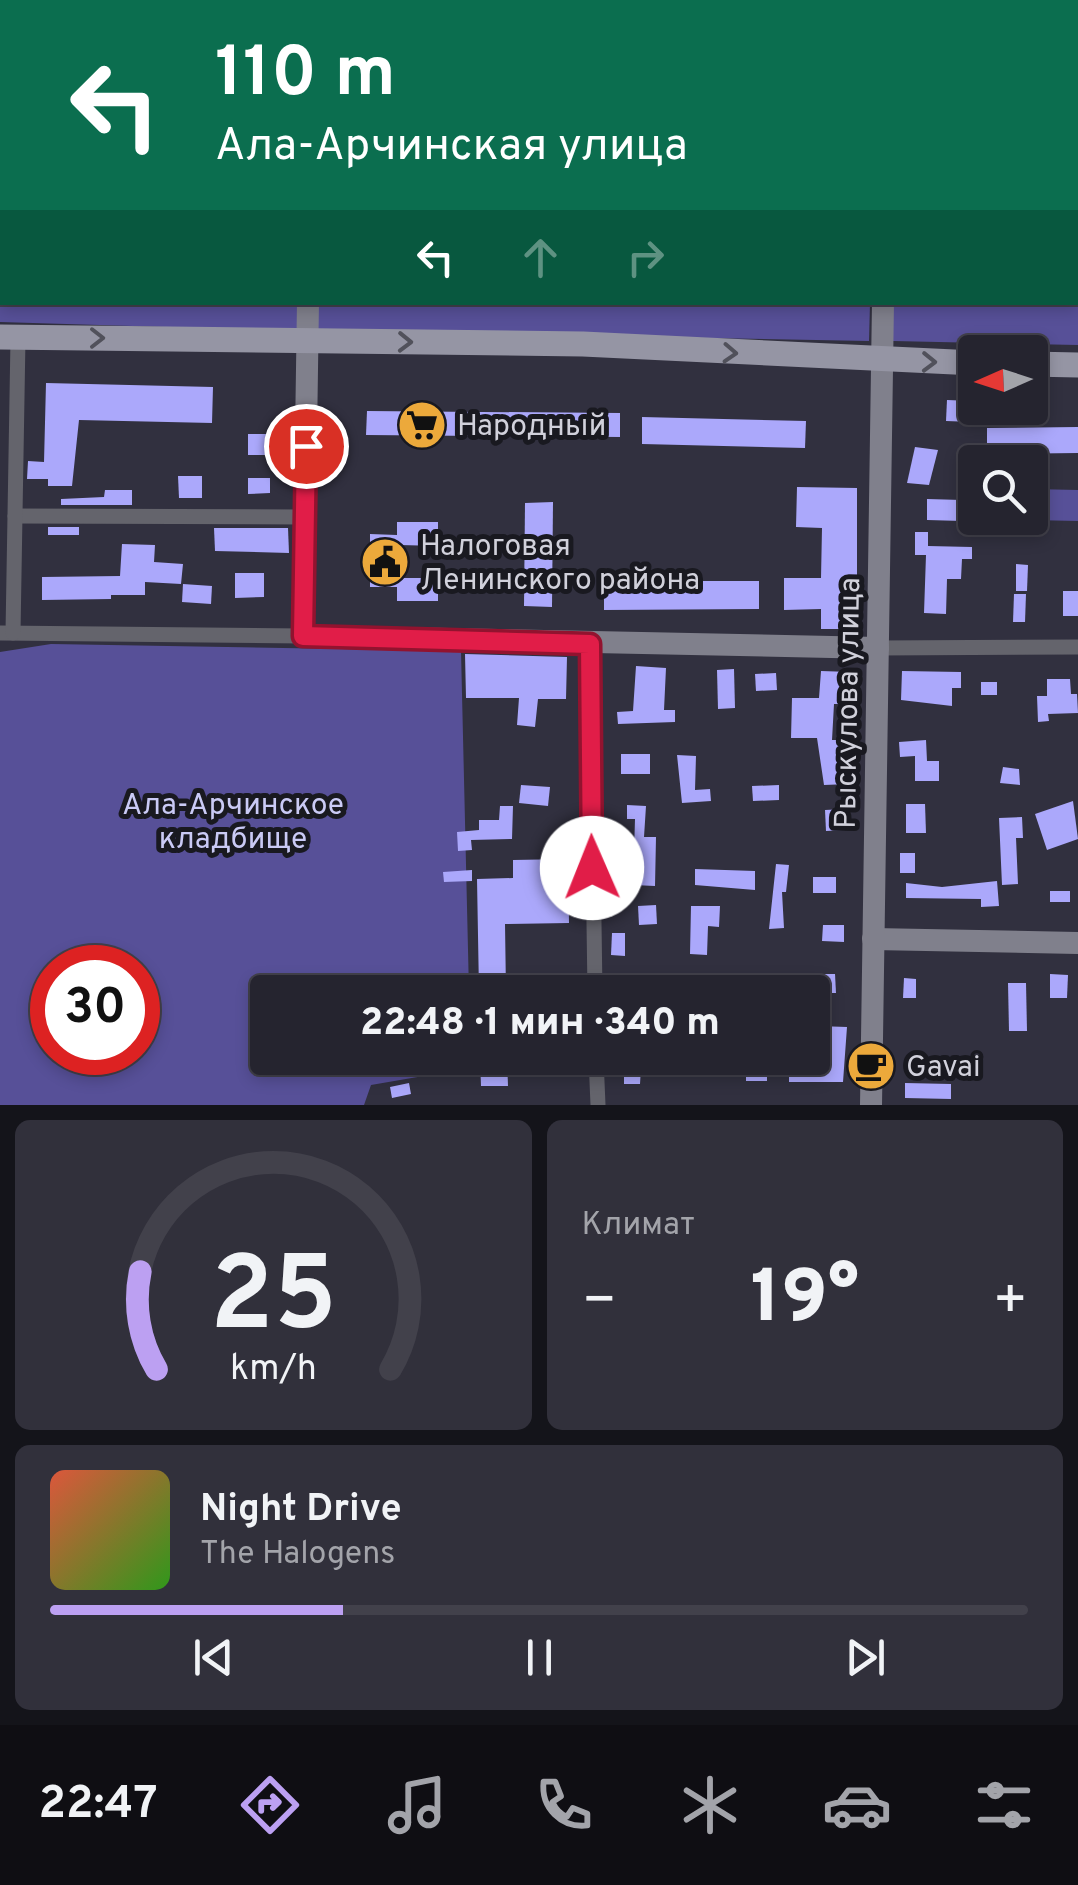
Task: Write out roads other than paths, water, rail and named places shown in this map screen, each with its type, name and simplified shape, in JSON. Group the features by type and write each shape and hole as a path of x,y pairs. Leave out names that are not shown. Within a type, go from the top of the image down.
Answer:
{"main road":[{"path":"9,338 583,344 958,363"},
{"path":"1048,365 1078,366"}],"street":[{"path":"303,636 308,305"},
{"name":"Рыскулова улица","path":"871,1105 883,305"},
{"path":"9,338 15,516 6,633 878,648 1078,646"},
{"path":"15,516 304,517"},
{"path":"590,644 595,975"},
{"path":"873,939 1078,943"},
{"path":"597,1075 598,1105"}],"place":[{"name":"Народный","path":"422,425"},
{"name":"Налоговая Ленинского района","path":"385,562"},
{"name":"Gavai","path":"871,1066"}],"park label":[{"name":"Ала-Арчинское кладбище","path":"233,821"}]}
